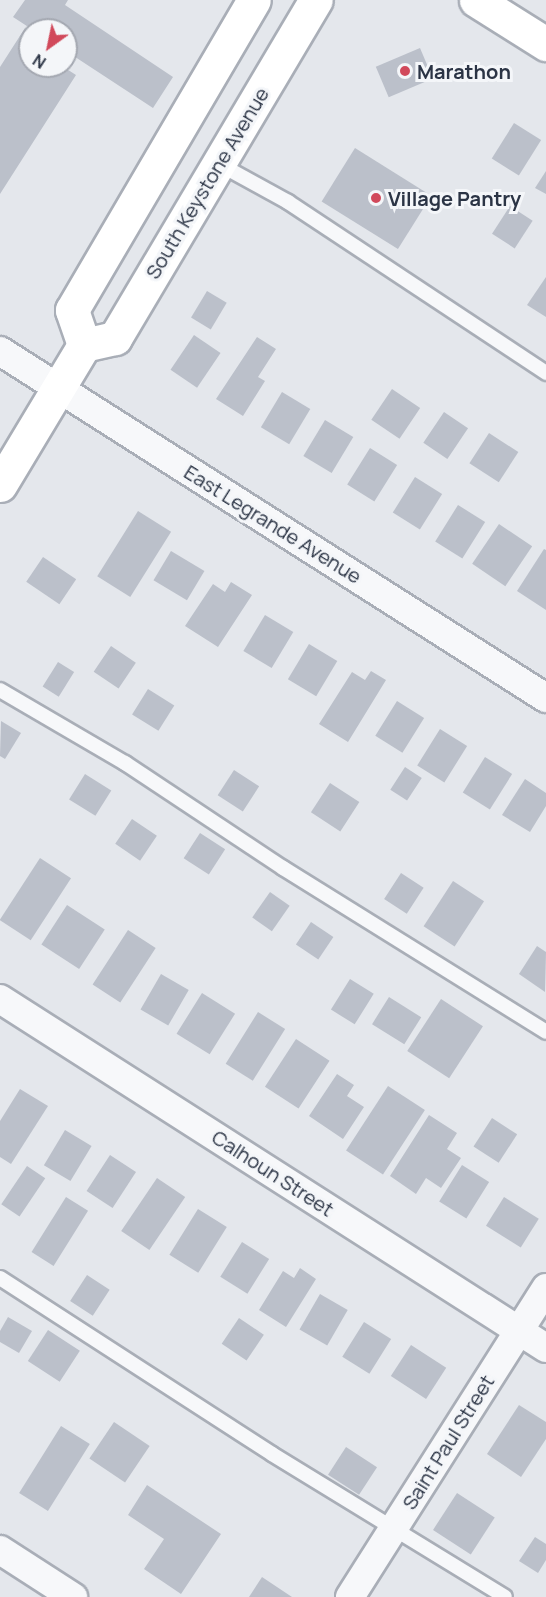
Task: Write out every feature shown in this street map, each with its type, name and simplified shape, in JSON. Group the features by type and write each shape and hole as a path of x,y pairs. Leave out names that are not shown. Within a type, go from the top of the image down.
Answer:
{"main road":[{"path":"0,485 84,345 72,310 255,0"},
{"name":"South Keystone Avenue","path":"84,345 115,338 316,0"},
{"path":"476,0 546,44"}],"street":[{"name":"East Legrande Avenue","path":"0,351 546,698"},
{"name":"Calhoun Street","path":"0,999 546,1348"},
{"name":"Saint Paul Street","path":"350,1597 546,1288"},
{"path":"0,1550 74,1597"}],"lane":[{"path":"219,164 288,202 546,373"},
{"path":"0,690 125,763 282,868 546,1032"},
{"path":"0,1278 505,1597"}],"building":[{"path":"25,0 68,0 65,5 173,77 153,108 78,59 78,18 18,18 18,20 13,17"},
{"path":"18,39 18,78 74,78 0,194 0,67"},
{"path":"420,48 433,78 389,97 376,67"},
{"path":"514,123 541,140 519,176 492,159"},
{"name":"Village Pantry","path":"355,148 431,196 398,249 322,201"},
{"path":"546,171 546,194 535,188"},
{"path":"510,206 533,221 515,248 492,234"},
{"path":"546,277 546,317 527,305"},
{"path":"207,291 227,303 211,329 191,318"},
{"path":"194,335 221,353 197,388 171,370"},
{"path":"257,337 276,349 258,377 265,381 243,416 216,399"},
{"path":"392,389 420,408 399,439 371,420"},
{"path":"282,392 310,409 289,444 261,427"},
{"path":"444,412 468,428 447,459 423,443"},
{"path":"325,420 353,437 332,473 303,456"},
{"path":"489,433 518,452 499,482 469,463"},
{"path":"370,448 397,465 374,501 347,484"},
{"path":"415,477 442,494 420,530 393,513"},
{"path":"458,505 485,522 462,558 435,541"},
{"path":"138,511 171,532 130,597 97,576"},
{"path":"499,524 532,546 505,586 472,564"},
{"path":"544,549 546,550 546,610 517,591"},
{"path":"171,551 204,571 187,600 153,580"},
{"path":"43,557 76,579 59,604 26,582"},
{"path":"231,582 252,595 218,647 185,626 213,584 225,592"},
{"path":"265,615 293,632 272,668 243,651"},
{"path":"309,644 337,661 316,696 288,679"},
{"path":"111,646 136,663 119,688 94,672"},
{"path":"58,662 74,672 59,697 43,687"},
{"path":"371,671 386,680 348,742 319,724 352,672 365,680"},
{"path":"148,689 174,705 158,731 132,714"},
{"path":"397,701 424,718 402,753 375,736"},
{"path":"1,721 21,733 5,759 0,756"},
{"path":"440,729 467,746 444,782 417,765"},
{"path":"485,757 512,774 490,810 463,793"},
{"path":"405,767 422,778 407,801 390,790"},
{"path":"234,770 259,786 243,811 218,795"},
{"path":"85,774 111,790 95,816 69,799"},
{"path":"525,779 546,793 546,806 530,832 502,815"},
{"path":"330,783 359,802 340,831 311,812"},
{"path":"132,819 157,836 140,861 115,844"},
{"path":"200,833 225,849 209,874 184,858"},
{"path":"40,858 71,878 31,940 0,920"},
{"path":"401,873 424,888 407,914 384,899"},
{"path":"453,881 484,901 455,946 424,926"},
{"path":"270,892 290,906 272,931 252,917"},
{"path":"67,905 105,930 79,969 41,944"},
{"path":"311,922 333,937 318,959 296,944"},
{"path":"128,930 156,948 120,1002 93,985"},
{"path":"537,946 546,952 545,992 519,974"},
{"path":"161,974 189,990 168,1026 140,1010"},
{"path":"350,979 374,994 355,1024 331,1010"},
{"path":"202,993 235,1014 210,1054 177,1034"},
{"path":"389,997 421,1017 404,1044 372,1024"},
{"path":"441,999 483,1026 449,1078 407,1051"},
{"path":"258,1012 285,1029 253,1081 226,1064"},
{"path":"296,1039 330,1061 299,1109 265,1087"},
{"path":"337,1074 354,1085 347,1096 364,1107 343,1139 309,1116"},
{"path":"388,1086 425,1110 383,1175 346,1151"},
{"path":"20,1089 48,1106 11,1164 0,1157 0,1121"},
{"path":"429,1115 457,1133 447,1149 461,1158 441,1188 426,1178 416,1194 390,1176"},
{"path":"492,1118 517,1134 499,1163 473,1147"},
{"path":"65,1130 92,1146 70,1181 44,1165"},
{"path":"110,1155 136,1172 113,1208 87,1191"},
{"path":"462,1165 489,1182 466,1218 439,1201"},
{"path":"27,1166 45,1178 20,1216 1,1204"},
{"path":"157,1178 185,1197 149,1250 121,1231"},
{"path":"66,1197 88,1211 54,1266 32,1252"},
{"path":"504,1197 539,1219 521,1248 486,1226"},
{"path":"198,1209 227,1227 198,1273 169,1255"},
{"path":"242,1242 269,1259 247,1294 220,1277"},
{"path":"300,1268 316,1279 286,1327 259,1310 283,1271 294,1278"},
{"path":"87,1275 110,1290 93,1316 70,1301"},
{"path":"320,1294 348,1310 327,1346 300,1330"},
{"path":"8,1317 32,1331 19,1353 0,1342 0,1331"},
{"path":"239,1318 264,1335 247,1360 222,1344"},
{"path":"364,1322 391,1339 369,1374 342,1357"},
{"path":"48,1330 80,1351 60,1382 28,1361"},
{"path":"411,1345 446,1368 426,1399 391,1376"},
{"path":"519,1405 546,1422 546,1439 521,1477 487,1454"},
{"path":"114,1422 150,1446 125,1483 89,1458"},
{"path":"61,1426 90,1444 48,1511 19,1493"},
{"path":"346,1447 377,1467 359,1495 328,1475"},
{"path":"147,1485 221,1534 181,1594 144,1569 164,1539 128,1515"},
{"path":"457,1493 495,1518 471,1554 433,1530"},
{"path":"535,1537 546,1544 546,1560 538,1573 519,1561"},
{"path":"262,1577 292,1597 249,1597"}],"place":[{"name":"Marathon","path":"405,71"},
{"name":"Village Pantry","path":"376,198"}]}
